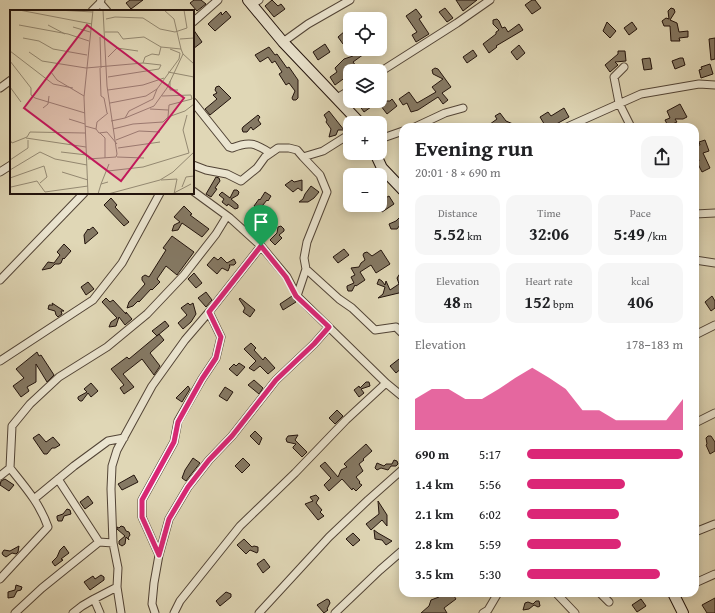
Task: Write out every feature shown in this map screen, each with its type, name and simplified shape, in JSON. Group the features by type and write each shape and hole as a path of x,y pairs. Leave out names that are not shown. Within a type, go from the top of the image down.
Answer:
{"main road":[{"path":"253,2 283,42 354,116"},
{"path":"378,160 382,168 399,186"},
{"path":"675,597 683,613"}],"street":[{"path":"194,21 218,0"},
{"path":"283,42 308,24 350,0"},
{"path":"387,68 490,0"},
{"path":"93,10 100,1 106,10"},
{"path":"624,67 614,77 619,103 629,123"},
{"path":"0,88 10,81"},
{"path":"576,123 641,94 699,84 715,85"},
{"path":"337,98 343,94"},
{"path":"194,103 229,147 232,148 250,143 257,144 270,153"},
{"path":"424,123 445,113 463,108"},
{"path":"387,137 399,132"},
{"path":"303,157 323,151 343,138"},
{"path":"194,165 206,170 227,174 241,181 257,168 270,153 278,148 289,148 297,150 320,175 327,192 307,242 304,258 306,269 296,296"},
{"path":"0,172 10,166"},
{"path":"194,192 227,216 261,246 286,277 296,296 399,394"},
{"path":"0,280 83,194"},
{"path":"0,361 93,300 122,263 159,194"},
{"path":"699,214 715,213"},
{"path":"0,579 48,527 43,512 10,468 12,426 30,404 59,377 107,347 147,314 184,275 216,234 227,216"},
{"path":"121,613 117,587 118,568 113,543 111,488 112,466 117,450 152,386 185,340 261,246"},
{"path":"699,261 715,264"},
{"path":"306,269 339,299 352,308 375,330 396,327 399,330"},
{"path":"159,555 142,517 142,500 174,442 178,422 202,379 216,358 221,337 209,312"},
{"path":"699,333 715,325"},
{"path":"155,613 152,604 159,555 169,519 188,487 209,460 232,436 276,380 314,344 329,327"},
{"path":"174,613 180,601 240,526 295,473 346,420 386,383"},
{"path":"699,421 715,413"},
{"path":"34,499 74,466 108,441 124,438"},
{"path":"0,476 10,468"},
{"path":"259,613 329,537 399,473"},
{"path":"58,479 99,542"},
{"path":"699,530 715,524"},
{"path":"15,613 99,542 113,543"},
{"path":"336,613 399,553"},
{"path":"699,581 715,574"},
{"path":"73,613 82,606 117,587"},
{"path":"483,613 488,610 496,597"},
{"path":"560,597 575,613"},
{"path":"604,597 609,602"},
{"path":"94,599 100,613"}],"building":[{"path":"130,0 143,0 131,9 126,3"},
{"path":"194,0 201,0 206,4 197,11 190,3"},
{"path":"272,0 278,6 281,4 285,9 274,17 265,6"},
{"path":"456,0 477,0 463,11"},
{"path":"532,0 535,0 541,8 532,14 525,5"},
{"path":"445,8 453,18 447,22 439,12"},
{"path":"671,8 674,9 675,12 670,20 677,23 679,32 688,31 688,37 679,38 680,41 671,41 670,26 664,26 662,21 666,18 669,19 668,11"},
{"path":"416,9 422,17 419,19 429,34 416,42 412,35 417,32 406,16"},
{"path":"226,11 231,17 215,31 208,24 221,12 222,15"},
{"path":"497,19 502,28 505,27 508,32 519,24 523,30 496,46 497,47 489,53 483,44 499,30 493,24 493,20"},
{"path":"607,22 616,31 610,38 603,31"},
{"path":"632,22 637,29 629,35 624,28"},
{"path":"194,30 202,42 194,48"},
{"path":"343,33 343,44 338,37"},
{"path":"715,38 715,59 711,60 709,39"},
{"path":"325,44 330,52 318,60 313,52"},
{"path":"519,45 525,53 517,60 511,52"},
{"path":"269,47 275,55 277,54 287,68 289,67 298,80 298,98 296,100 293,100 292,98 295,91 289,83 286,85 279,74 282,72 275,61 272,63 268,57 260,62 255,55"},
{"path":"473,50 477,56 467,63 463,57"},
{"path":"618,51 625,51 626,61 615,62 618,65 610,72 605,65 618,54"},
{"path":"353,56 361,56 353,62 355,64 343,64 343,79 335,85 330,77 337,72 335,68 344,59"},
{"path":"650,58 652,69 644,70 642,59"},
{"path":"683,58 685,65 675,69 672,61"},
{"path":"710,64 713,74 701,78 699,70 702,69 701,67"},
{"path":"435,68 438,69 451,87 442,93 448,100 443,104 438,97 418,110 411,112 407,103 403,105 399,99 409,92 417,103 436,92 432,87 443,79 433,74 432,70"},
{"path":"219,86 231,98 210,115 205,109 217,99 213,95 217,93 215,90 216,87"},
{"path":"392,99 397,106 387,114 382,108 387,108 387,101"},
{"path":"680,104 687,117 683,119 675,119 677,122 675,123 666,123 665,120 670,118 667,111"},
{"path":"361,108 370,108 364,112"},
{"path":"564,108 569,117 558,123 544,123 540,117 548,112 551,116"},
{"path":"329,111 343,130 338,130 336,135 329,137 331,129 326,122 327,120 324,115"},
{"path":"500,113 506,121 511,123 492,123 497,119 495,116"},
{"path":"258,115 260,117 258,120 261,124 253,130 251,127 247,132 243,132 243,127"},
{"path":"705,140 709,151 703,153 710,168 702,172 699,166 699,142"},
{"path":"216,177 219,178 220,181 215,188 217,189 211,197 206,194"},
{"path":"292,180 294,182 302,180 302,191 298,188 293,192 285,185"},
{"path":"311,186 319,192 308,202 299,202 303,199"},
{"path":"234,190 239,192 238,195 231,199 238,205 238,208 235,209 222,202 224,199 219,195 222,192 230,198"},
{"path":"265,192 271,196 258,211 254,206"},
{"path":"389,196 394,204 387,209 387,197"},
{"path":"111,198 117,205 115,207 129,222 124,226 104,205"},
{"path":"184,206 192,214 190,215 209,229 202,237 182,223 178,230 172,231 174,225 180,222 174,217"},
{"path":"399,218 399,226 397,229 391,229 389,224"},
{"path":"281,226 284,231 279,235 282,238 275,245 270,240 277,233 278,227"},
{"path":"93,227 98,233 85,244 84,235 88,229 89,230"},
{"path":"172,236 194,252 177,275 166,266 157,279 160,282 139,302 138,301 133,306 127,308 129,302 145,284 142,277 145,275 149,277 166,250 163,248"},
{"path":"64,244 71,251 64,259 63,258 61,263 55,264 51,268 42,270 48,262 54,263 60,255 57,252"},
{"path":"344,249 349,255 338,263 333,257"},
{"path":"381,250 390,264 376,273 371,265 360,272 365,280 356,286 355,285 352,291 348,291 347,286 354,283 351,277 355,275 351,268 359,267 365,260 363,255 364,253 367,252 372,256"},
{"path":"214,257 218,260 221,257 227,263 234,259 236,263 234,265 229,265 228,271 222,268 217,274 207,265"},
{"path":"194,273 202,283 196,288 188,279"},
{"path":"379,279 385,285 386,281 390,290 399,284 399,293 378,298 383,294 385,287 377,284"},
{"path":"88,282 94,289 86,295 81,287"},
{"path":"206,292 212,300 206,307 198,298"},
{"path":"292,296 296,302 283,310 280,304"},
{"path":"712,296 715,301 715,308 711,311 705,302"},
{"path":"106,298 110,302 113,300 132,319 125,325 119,317 116,326 109,327 111,322 117,318 102,302"},
{"path":"240,298 255,310 250,317 243,312 245,308 239,299"},
{"path":"52,303 64,311 61,311 62,314 58,317 55,311 48,309 49,305 53,305"},
{"path":"188,303 190,305 193,303 196,314 191,322 183,329 178,323 187,315 181,308"},
{"path":"165,321 169,326 157,336 152,331"},
{"path":"159,334 164,340 150,353 160,366 154,375 142,359 123,374 134,387 124,394 120,388 124,385 111,369 127,357 129,359"},
{"path":"251,343 256,348 254,350 263,360 265,357 275,368 268,374 260,366 254,371 249,368 256,361 244,349"},
{"path":"37,352 39,356 41,355 54,375 47,382 36,364 36,382 27,387 29,391 21,397 13,386 24,378 16,369"},
{"path":"399,359 399,370 396,373 390,366"},
{"path":"239,363 245,367 237,376 229,369 234,364 236,366"},
{"path":"254,380 263,388 259,394 248,385"},
{"path":"366,382 369,382 370,386 361,389 364,393 359,397 354,390 359,386 360,388"},
{"path":"91,383 98,391 91,397 88,393 82,401 80,401 78,397 87,392 84,389"},
{"path":"188,386 190,389 182,402 176,398"},
{"path":"225,387 233,392 227,401 219,396"},
{"path":"337,410 343,416 335,424 329,418"},
{"path":"255,431 262,438 259,445 250,436"},
{"path":"39,434 46,442 53,437 60,445 52,448 47,454 44,454 33,438"},
{"path":"298,435 295,440 307,452 302,457 293,448 296,444 287,442 286,439 288,436"},
{"path":"711,436 715,442 715,451 710,454 706,445 706,438"},
{"path":"366,444 372,451 359,464 363,471 356,477 362,485 356,491 353,488 352,490 342,479 329,491 324,485 331,478 320,466 325,462 338,477 341,470 347,467 344,464"},
{"path":"193,458 200,463 186,481 182,478 185,470"},
{"path":"243,458 250,465 242,473 235,466"},
{"path":"394,460 397,461 398,464 396,466 391,466 388,470 381,468 377,470 375,468 377,463 384,466 386,464 392,464"},
{"path":"134,475 138,482 122,490 118,484"},
{"path":"5,479 14,485 9,491 0,485 1,481"},
{"path":"316,495 319,498 316,503 322,510 320,512 324,516 318,520 305,504 313,501 310,497"},
{"path":"88,496 93,503 85,509 80,502"},
{"path":"378,501 387,515 387,526 382,520 371,530 366,524 379,514"},
{"path":"67,509 70,510 71,514 64,516 62,521 58,521 57,516 63,514"},
{"path":"121,526 129,532 130,535 128,538 129,540 126,537 125,544 122,546 119,544 119,541 125,536 117,529 117,527 119,528"},
{"path":"374,530 392,541 386,545 382,540 375,539"},
{"path":"353,533 360,540 353,546 346,539"},
{"path":"244,539 252,547 258,547 257,553 250,550 246,554 237,545"},
{"path":"19,546 16,554 12,553 6,557 2,553 4,550 10,551"},
{"path":"64,546 69,553 55,566 52,562"},
{"path":"264,559 270,567 263,573 257,564"},
{"path":"101,575 104,577 104,580 90,590 84,582 93,576 95,579"},
{"path":"16,585 22,587 21,590 17,591 14,597 8,598 8,592 15,590"},
{"path":"226,592 231,594 231,597 220,606 216,601"},
{"path":"439,597 455,597 456,599 444,608 447,613 421,613 429,606 431,600"},
{"path":"715,598 715,613 707,613 702,605"},
{"path":"327,599 330,603 327,609 328,610 324,613 317,605"},
{"path":"641,599 646,606 637,612 632,605"},
{"path":"536,601 539,601 540,606 538,607 534,605 529,609 523,610 525,603 528,602 533,604"}],"route":[{"path":"261,246 286,277 296,296 329,327 314,344 276,380 232,436 209,460 188,487 169,519 159,555 142,517 142,500 174,442 178,422 202,379 216,358 221,337 209,312 261,246"}]}
